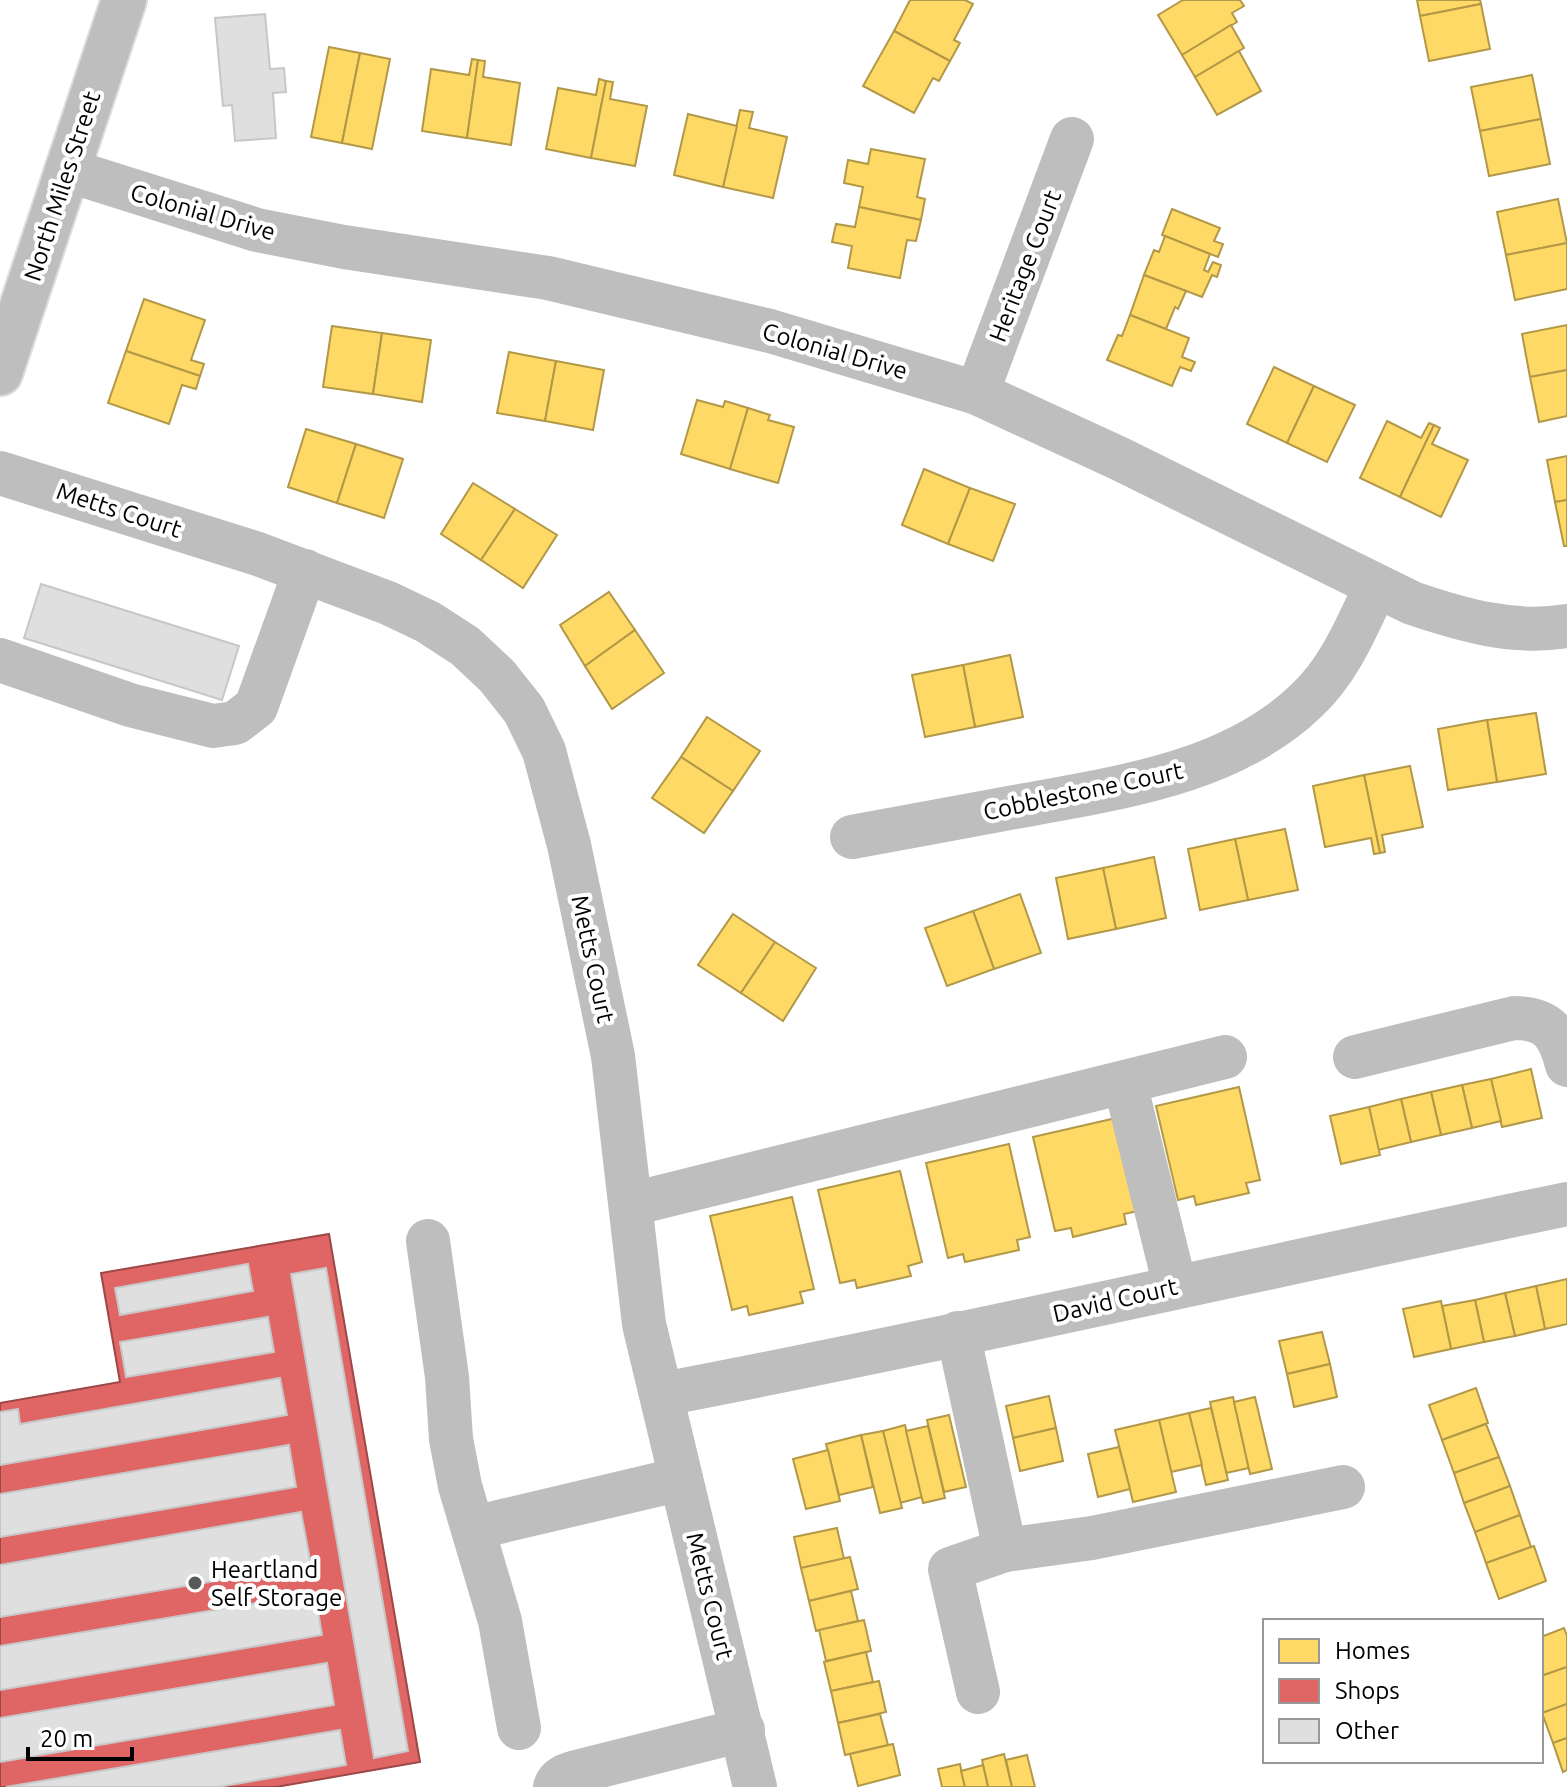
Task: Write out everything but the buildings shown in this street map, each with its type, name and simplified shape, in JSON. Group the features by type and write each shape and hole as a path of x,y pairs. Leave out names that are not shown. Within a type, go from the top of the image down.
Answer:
{"street":[{"name":"North Miles Street","path":"0,373 124,0"},
{"name":"Heritage Court","path":"977,393 1072,139"},
{"name":"Colonial Drive","path":"67,170 257,230 344,247 548,278 756,328 977,393 1118,458 1412,603 1458,619 1504,627 1567,626"},
{"name":"Metts Court","path":"0,473 258,554 388,603 428,622 476,656 497,676 524,710 544,751 569,845 613,1056 644,1324 755,1787"},
{"path":"0,660 130,705 213,726 235,723 256,707 305,571"},
{"name":"Cobblestone Court","path":"852,837 1132,784 1192,768 1243,747 1278,725 1308,700 1330,675 1376,586"},
{"path":"1355,1057 1514,1018 1529,1018 1546,1024 1556,1036 1567,1065"},
{"path":"632,1204 1225,1057"},
{"path":"1125,1083 1175,1286"},
{"name":"David Court","path":"663,1394 1567,1204"},
{"path":"428,1241 447,1377 451,1439 460,1486 500,1621 519,1728"},
{"path":"958,1333 1005,1550"},
{"path":"473,1528 681,1479"},
{"path":"978,1692 950,1569 1005,1550 1092,1538 1343,1487"},
{"path":"555,1787 557,1781 580,1771 743,1730"}],"place":[{"name":"Heartland Self Storage","path":"195,1583"}]}
